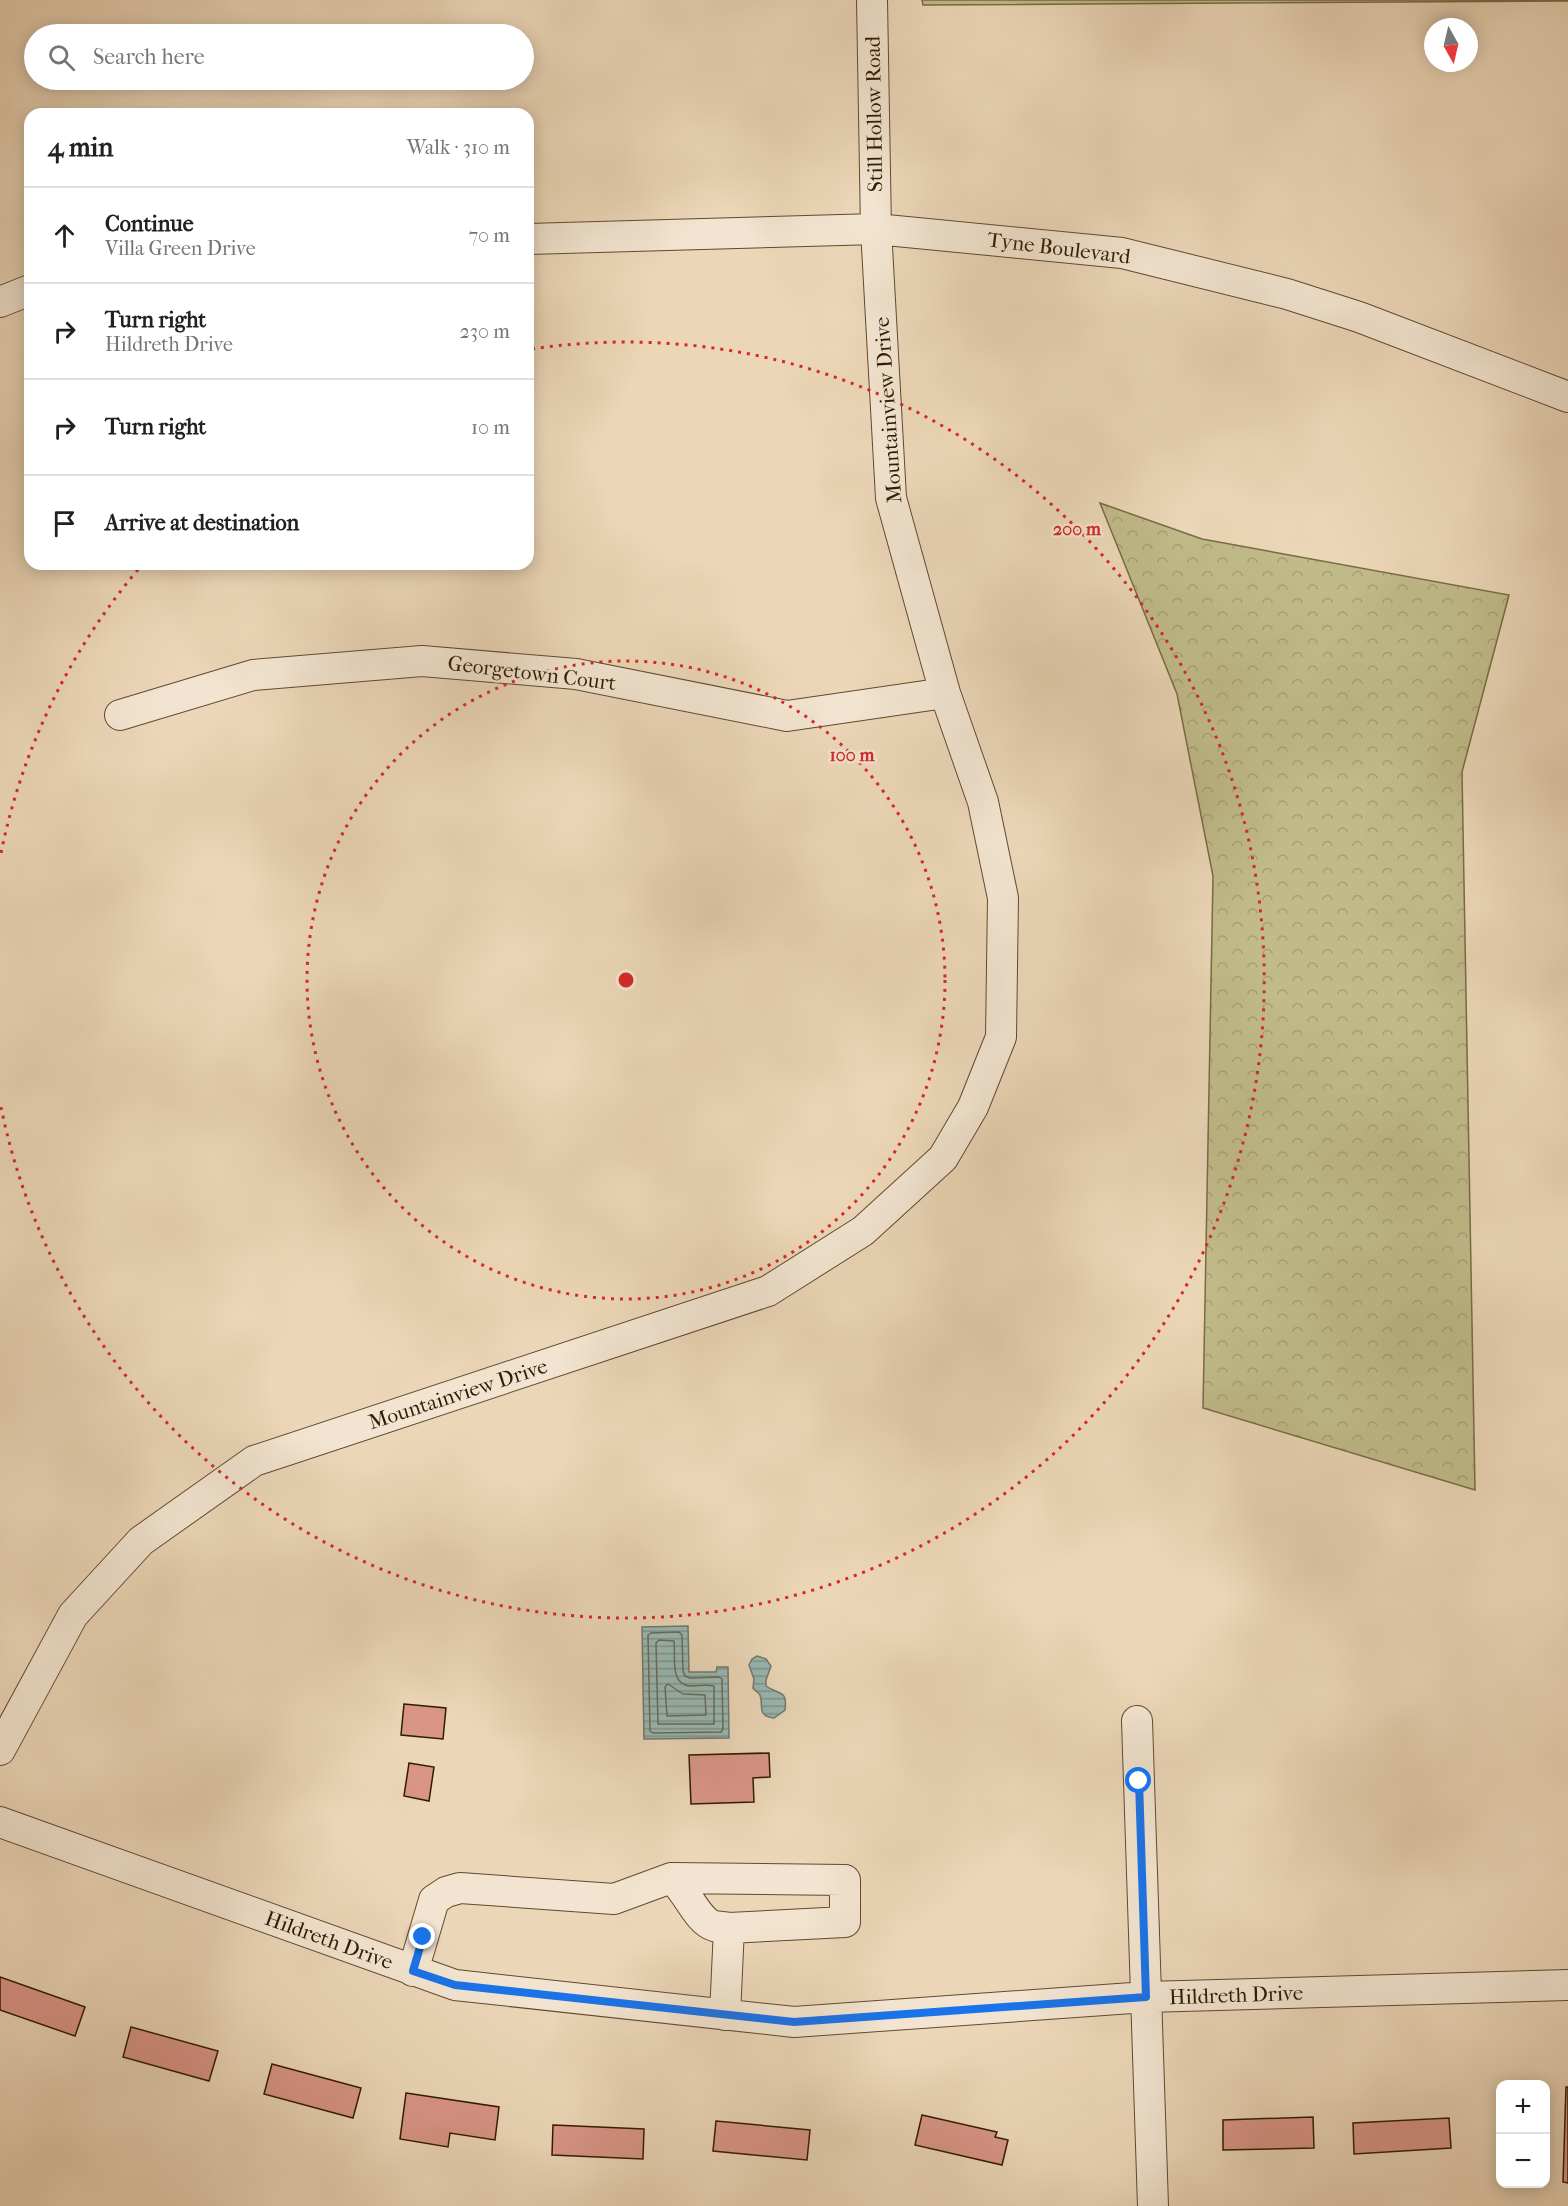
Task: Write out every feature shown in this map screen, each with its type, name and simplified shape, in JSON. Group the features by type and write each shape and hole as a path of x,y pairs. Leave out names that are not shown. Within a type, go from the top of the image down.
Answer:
{"street":[{"name":"Still Hollow Road","path":"872,0 876,229"},
{"name":"Tyne Boulevard","path":"534,239 876,229 1122,253 1287,294 1349,314 1568,397"},
{"name":"Mountainview Drive","path":"0,1750 73,1615 141,1541 254,1461 768,1291 863,1232 943,1158 973,1107 1000,1037 1003,898 983,802 945,693 891,498 876,229"},
{"path":"0,302 24,292"},
{"name":"Georgetown Court","path":"120,715 253,675 422,661 576,674 787,716 945,693"},
{"path":"1137,1720 1153,2206"},
{"name":"Hildreth Drive","path":"0,1822 455,1985 725,2015 794,2022 1146,1997 1568,1985"},
{"path":"413,1971 434,1900 446,1892 460,1888 614,1899 671,1878 844,1880 845,1922 729,1928 712,1926 701,1917 679,1884 671,1878"},
{"path":"725,2015 729,1928"}],"green space":[{"path":"922,0 1568,0 1568,1 923,5"},
{"path":"1100,503 1202,539 1509,595 1462,772 1475,1490 1203,1408 1213,876 1177,694"}],"water":[{"path":"688,1626 689,1672 716,1672 717,1667 728,1667 729,1738 644,1739 642,1627"},
{"path":"757,1656 766,1659 771,1666 766,1686 781,1694 785,1699 785,1710 774,1718 765,1715 760,1695 753,1688 754,1679 749,1665"}],"building":[{"path":"404,1704 446,1708 443,1739 401,1735"},
{"path":"769,1753 770,1777 753,1778 754,1802 691,1804 689,1755"},
{"path":"409,1763 434,1767 429,1801 404,1796"},
{"path":"0,1977 85,2007 75,2036 0,2010"},
{"path":"131,2027 218,2051 209,2081 123,2057"},
{"path":"272,2064 361,2088 353,2118 264,2094"},
{"path":"1566,2087 1568,2087 1568,2183 1563,2182"},
{"path":"406,2093 499,2107 495,2140 450,2133 448,2147 400,2139"},
{"path":"922,2115 997,2132 995,2137 1008,2140 1002,2165 915,2145"},
{"path":"1313,2117 1314,2148 1223,2150 1223,2120"},
{"path":"1449,2118 1451,2148 1354,2154 1353,2123"},
{"path":"716,2121 810,2130 807,2160 713,2151"},
{"path":"553,2125 644,2129 643,2159 552,2155"}],"route":[{"path":"423,1937 413,1971 455,1985 794,2022 1146,1997 1139,1781"}]}
